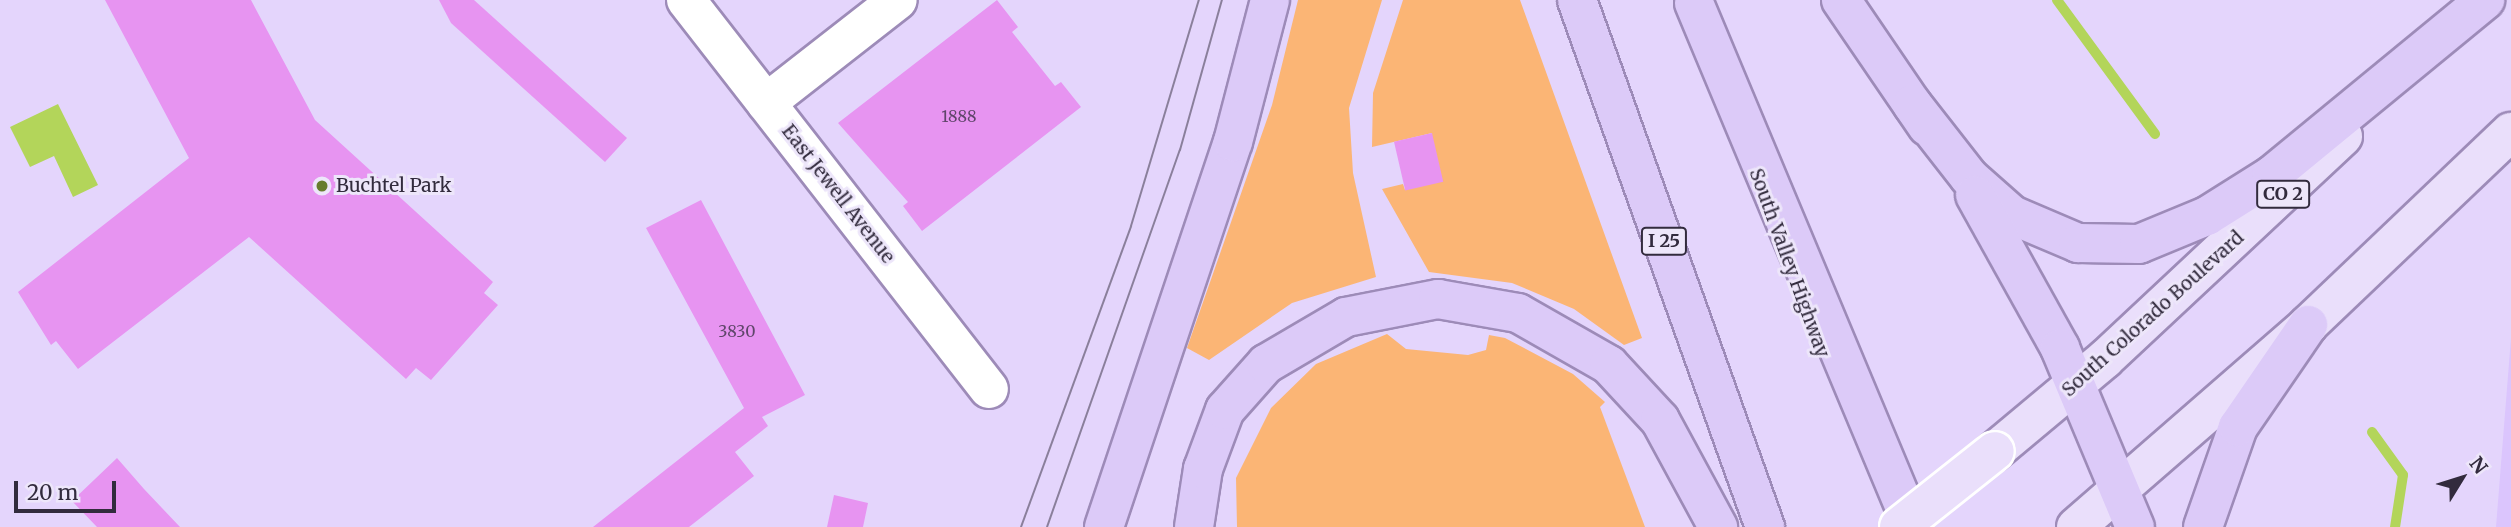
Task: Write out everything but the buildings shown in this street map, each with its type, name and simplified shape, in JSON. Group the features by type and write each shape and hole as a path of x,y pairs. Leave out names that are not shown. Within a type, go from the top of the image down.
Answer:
{"highway":[{"path":"1104,527 1233,142 1270,0"},
{"name":"I 25","path":"1577,0 1765,527"},
{"path":"1841,0 1980,202 2077,384 2134,527"},
{"path":"1912,104 1969,177 2012,215 2078,243 2139,244 2207,216 2272,175 2485,0"},
{"path":"1693,1 1913,527"},
{"name":"South Valley Highway","path":"1693,1 1885,527"},
{"path":"1175,527 1200,452 1225,410 1266,364 1323,326 1400,302 1480,304 1548,327 1609,365 1660,420 1718,527"},
{"path":"2203,527 2238,427 2308,325"},
{"path":"1194,527 1203,468 1225,410"}],"main road":[{"name":"South Colorado Boulevard","path":"1899,527 2077,384 2485,0"},
{"path":"2076,527 2308,325 2511,132"}],"street":[{"name":"East Jewell Avenue","path":"686,0 989,389"},
{"path":"766,103 898,0"}],"shaded area":[{"path":"1298,0 1382,0 1349,108 1353,173 1376,277 1292,303 1209,360 1187,348 1272,105"},
{"path":"1403,0 1520,0 1642,338 1624,345 1574,309 1512,283 1429,272 1382,189 1403,184 1405,190 1432,133 1372,147 1373,93"},
{"path":"58,104 98,185 73,197 54,156 30,167 10,127"},
{"path":"1387,334 1406,349 1468,355 1486,350 1489,335 1505,338 1573,374 1605,402 1600,407 1645,527 1237,527 1236,478 1271,408 1316,364"},
{"path":"2511,338 2511,527 2496,527"}],"waterway":[{"path":"2057,0 2155,134"},
{"path":"2372,432 2403,475 2395,527"}],"tram line":[{"path":"1021,527 1131,226 1199,0"},
{"path":"1047,527 1180,150 1222,0"}],"place":[{"name":"Buchtel Park","path":"322,186"}]}
